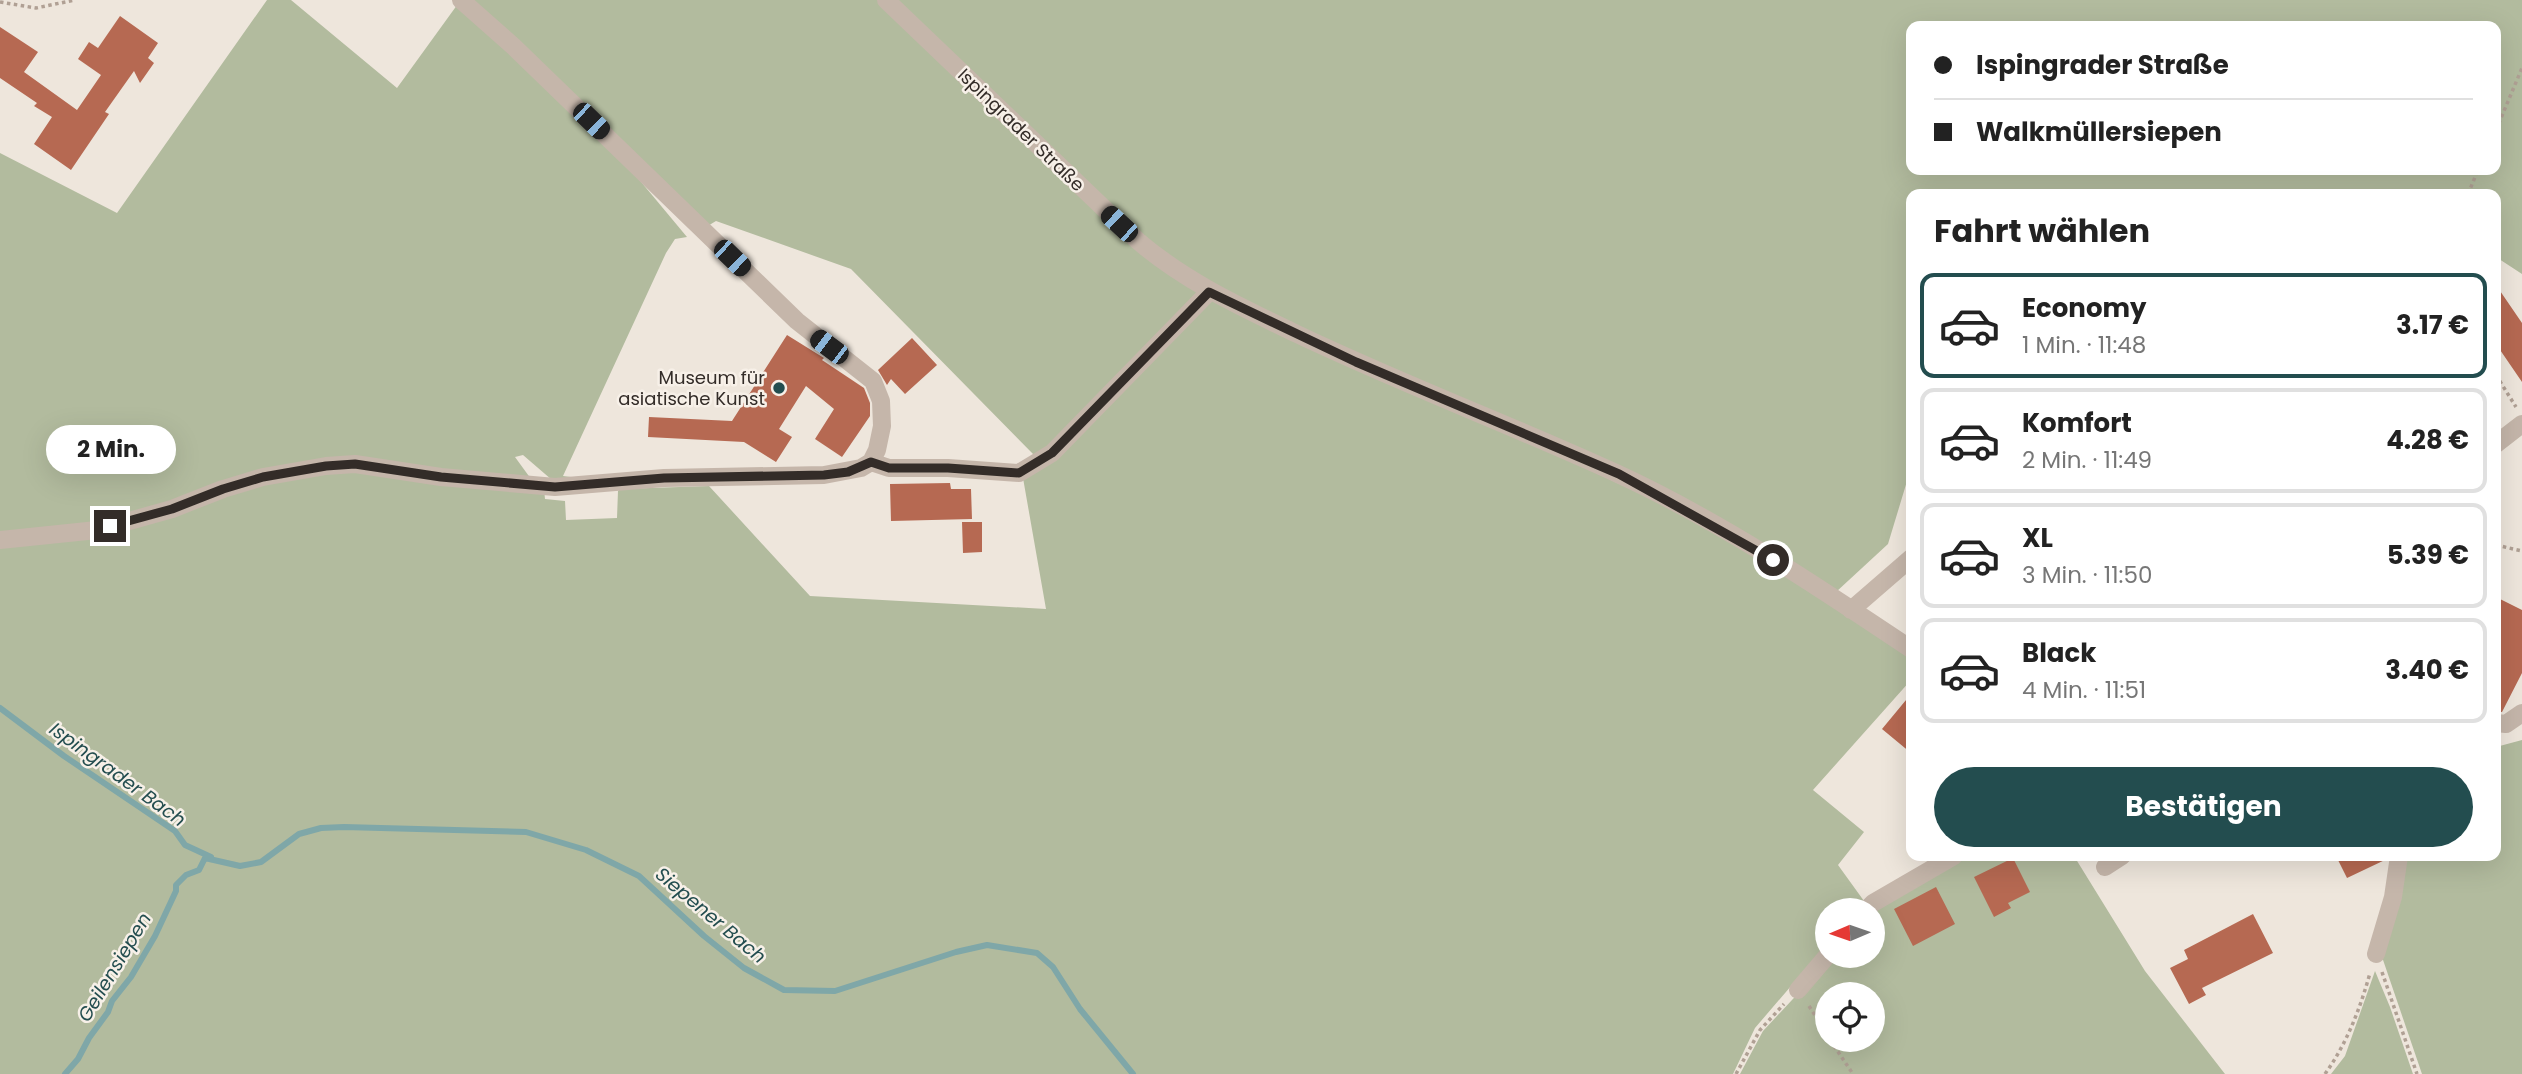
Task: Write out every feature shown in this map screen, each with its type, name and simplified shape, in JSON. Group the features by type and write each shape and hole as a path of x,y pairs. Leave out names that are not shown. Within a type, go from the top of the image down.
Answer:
{"street":[{"path":"0,540 97,530 172,509 263,477 326,466 355,464 441,477 555,487 656,478 824,475 848,472 871,462 877,450 882,426 881,401 873,381 797,321 572,102 461,0"},
{"name":"Ispingrader Straße","path":"886,0 1138,241 1158,258 1209,292 1356,362 1619,474 1725,531 1797,574 1906,646"},
{"path":"871,462 889,468 948,468 1019,473 1052,453 1209,292"},
{"path":"2501,439 2520,419"},
{"path":"1851,610 1906,562"},
{"path":"2501,723 2507,724 2522,713"},
{"path":"1880,898 1945,861"},
{"path":"2105,867 2114,861"},
{"path":"2376,954 2393,897 2398,861"},
{"path":"1798,990 1817,968"}],"path":[{"path":"0,2 36,8 75,0"},
{"path":"2501,118 2522,68"},
{"path":"2501,382 2513,400 2520,419"},
{"path":"2501,546 2522,551"},
{"path":"2326,1074 2340,1053 2355,1018 2376,954"},
{"path":"2376,954 2417,1074"},
{"path":"1736,1074 1760,1030 1798,990 1815,1016"},
{"path":"1838,1052 1853,1074"}],"green space":[{"path":"267,0 291,0 397,88 460,1 607,141 687,237 675,239 666,253 563,476 571,479 552,480 523,455 515,457 531,479 351,459 96,524 0,535 0,153 117,213"},
{"path":"468,0 881,0 1201,291 1050,446 1034,455 851,269 716,221 706,227"},
{"path":"890,0 2522,0 2522,274 2501,260 2501,189 1906,189 1906,485 1888,544 1836,592 1813,576 1358,359 1159,255"},
{"path":"1211,296 1698,521 1901,647 1906,653 1906,686 1813,790 1864,832 1838,865 1862,898 1815,898 1815,958 1755,1028 1733,1074 0,1074 0,544 264,482 357,469 544,489 545,499 565,501 566,520 617,518 620,489 709,486 810,596 1046,609 1023,478"},
{"path":"2522,740 2522,1074 2422,1074 2381,954 2399,861 2501,861 2501,746"},
{"path":"1952,861 2077,861 2145,971 2225,1074 1740,1074 1763,1031 1822,968 1885,968 1885,902"},
{"path":"2375,971 2413,1074 2331,1074 2345,1056"}],"building":[{"path":"120,16 158,43 148,58 154,63 140,83 134,71 105,112 109,114 71,170 34,144 52,117 34,106 37,103 0,78 0,27 38,52 24,72 77,110 101,75 78,59 89,42 98,48"},
{"path":"2501,292 2522,323 2522,382 2501,351"},
{"path":"787,335 864,388 870,403 870,416 842,457 815,439 834,409 806,386 779,429 792,437 776,462 744,442 648,437 649,417 732,421"},
{"path":"912,338 937,365 905,394 891,379 887,385 878,370"},
{"path":"950,483 951,489 971,489 972,519 891,521 890,484"},
{"path":"962,522 982,522 982,552 963,553"},
{"path":"2501,600 2522,610 2522,673 2502,712"},
{"path":"1906,700 1906,749 1882,729"},
{"path":"2007,861 2014,861 2030,892 2008,903 2011,908 1994,917 1974,877"},
{"path":"2338,861 2383,861 2347,878"},
{"path":"1936,887 1955,924 1913,946 1894,909"},
{"path":"2253,914 2273,953 2202,988 2206,995 2189,1004 2170,968 2188,959 2184,950"}],"waterway":[{"name":"Ispingrader Bach","path":"0,708 64,756 175,831 185,845 211,857"},
{"name":"Siepener Bach","path":"65,1074 78,1059 108,1012 112,1001 131,977 155,936 176,891 176,885 186,875 199,870 205,858 240,866 261,862 299,834 321,828 344,827 526,832 586,850 639,876 704,936 744,968 784,990 835,991 956,952 987,945 1037,953 1053,967 1080,1009 1133,1074"}],"place":[{"name":"Museum für asiatische Kunst","path":"779,388"}],"route":[{"path":"110,526 172,509 263,477 355,464 441,477 555,487 664,478 824,475 848,472 871,462 889,468 948,468 1019,473 1052,453 1209,292 1356,362 1619,474 1773,560"}],"water label":[{"name":"Geilensiepen","path":"114,967"}]}
